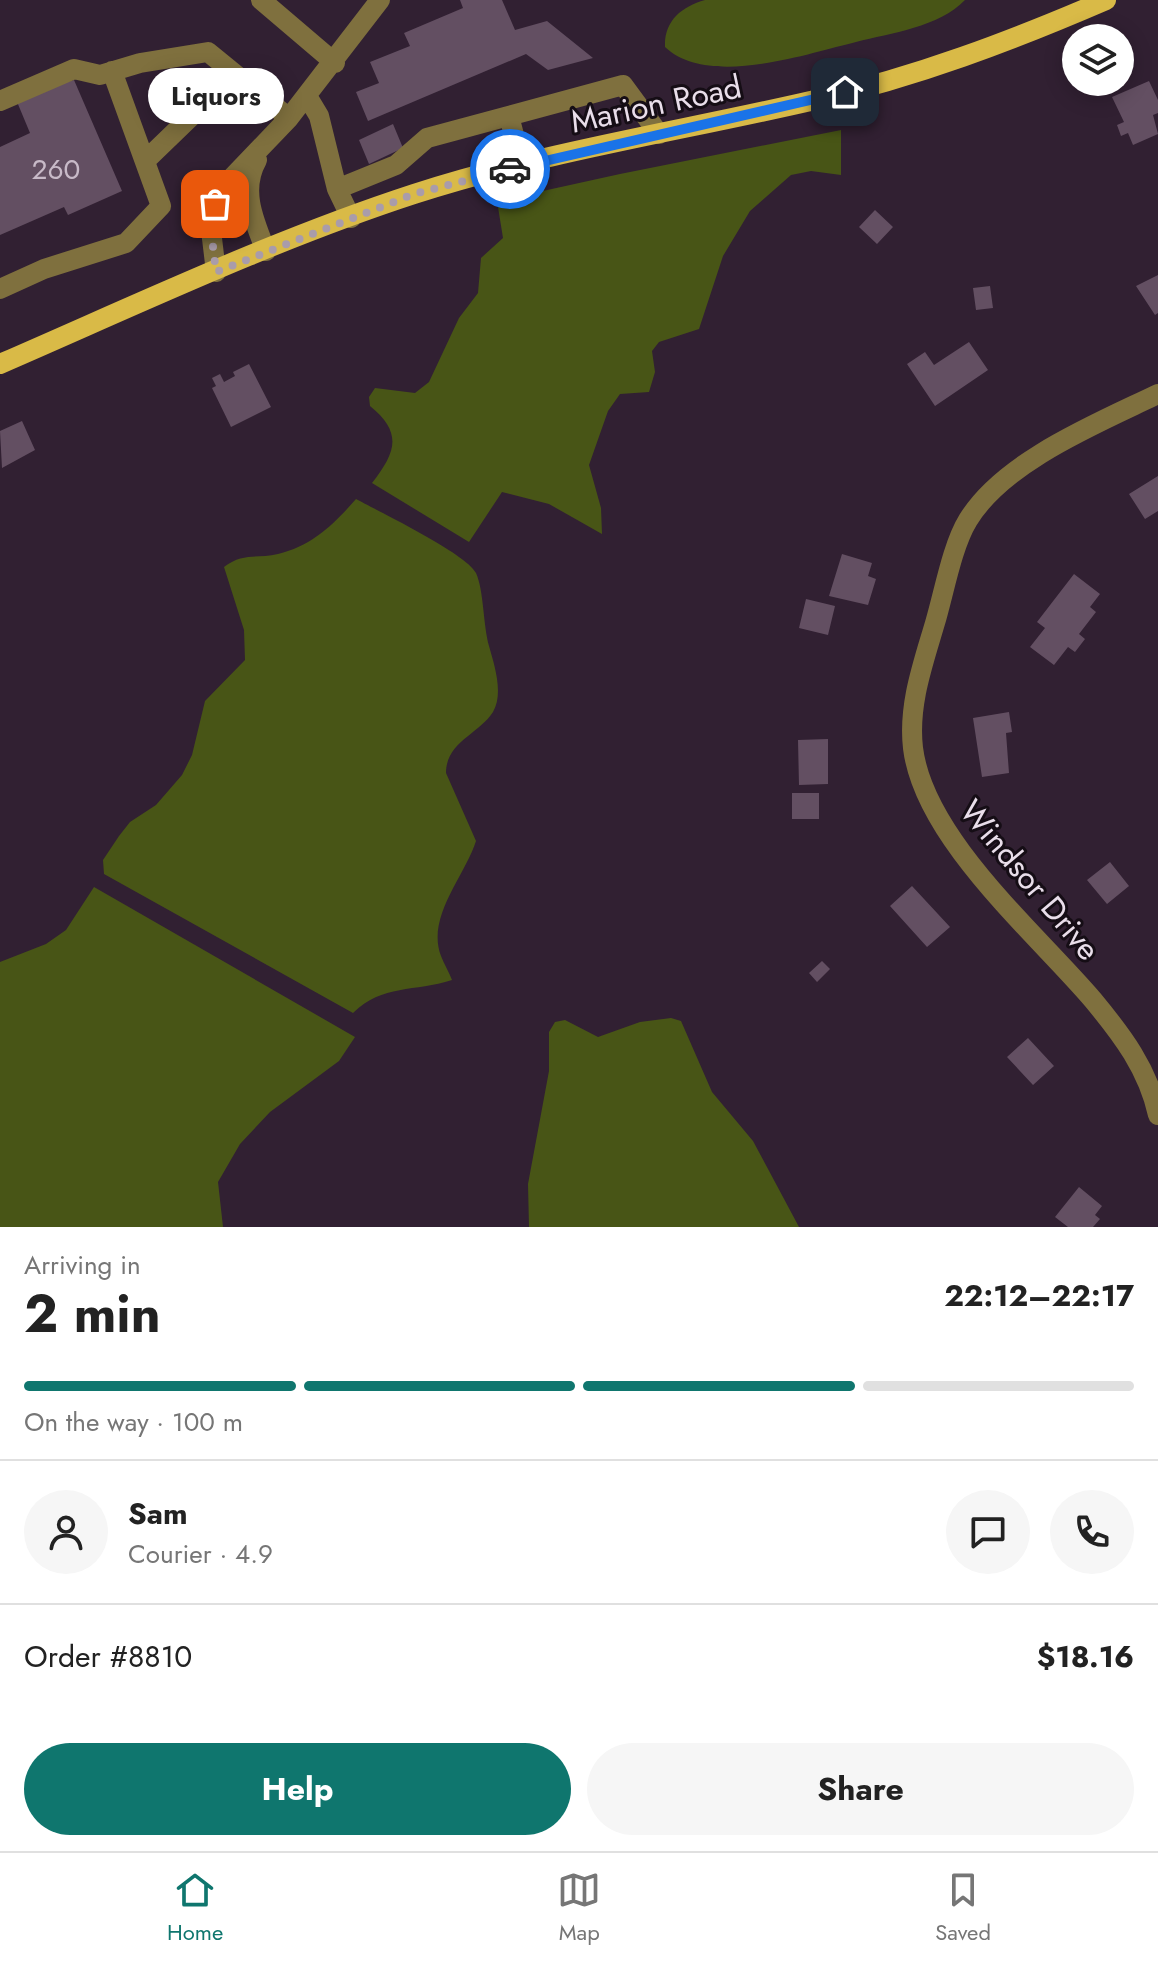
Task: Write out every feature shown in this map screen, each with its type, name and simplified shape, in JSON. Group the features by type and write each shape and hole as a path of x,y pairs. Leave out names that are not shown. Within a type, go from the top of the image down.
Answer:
{"main road":[{"name":"Marion Road","path":"0,364 266,251 414,194 522,165 817,100 931,69 1106,0"}],"street":[{"path":"261,0 335,63"},
{"path":"216,272 211,230 215,204 225,185 263,149 289,118 335,63 380,0"},
{"path":"0,101 74,69 100,75 208,52 289,118"},
{"path":"0,289 44,269 126,243 161,206 112,71"},
{"path":"145,161 235,74"},
{"path":"337,189 396,165 427,138 623,85 659,134"},
{"path":"307,96 319,116 337,189 351,218"},
{"path":"509,116 522,165"},
{"path":"263,149 248,182 251,211 266,251"},
{"name":"Windsor Drive","path":"1158,394 1016,471 997,485 974,511 966,525 916,686 913,732 919,779 934,813 976,870 1052,952 1137,1057 1158,1115"}],"green space":[{"path":"705,0 965,0 942,17 914,28 785,60 731,67 684,59 665,47 667,30 676,16"},
{"path":"841,130 841,175 811,171 791,175 750,211 723,256 699,329 659,342 652,351 655,372 649,392 620,394 608,411 589,465 601,508 602,534 549,504 502,492 469,542 372,483 391,452 392,443 388,425 370,406 369,397 375,388 415,393 429,382 459,318 478,293 481,258 503,238 498,207 520,196"},
{"path":"356,499 440,544 476,573 498,696 487,720 457,746 447,762 446,773 476,841 449,897 439,926 441,956 452,980 387,993 353,1013 104,874 103,860 130,822 156,805 182,775 192,755 205,701 245,660 244,630 224,567 238,559 278,554 301,546 331,525"},
{"path":"94,887 355,1037 339,1061 270,1112 240,1144 218,1182 223,1227 0,1227 0,962 46,944 66,930"},
{"path":"671,1018 681,1021 712,1092 753,1141 799,1227 529,1227 528,1184 549,1071 549,1032 555,1022 565,1020 598,1037 640,1022"}],"building":[{"path":"460,0 502,0 515,30 547,21 593,58 548,70 526,54 368,121 356,92 379,83 370,62 410,46 404,33 463,8"},
{"path":"74,80 122,191 68,215 64,207 0,235 0,147 30,133 15,97"},
{"path":"1149,81 1158,100 1158,113 1153,115 1158,134 1133,145 1128,133 1121,136 1117,125 1124,122 1112,97 1134,96 1134,87"},
{"path":"393,124 403,148 369,164 359,140"},
{"path":"875,210 893,227 877,244 859,227"},
{"path":"1158,275 1158,313 1155,315 1136,286"},
{"path":"990,286 993,308 976,310 973,288"},
{"path":"969,342 988,370 935,406 907,364 925,352 934,365"},
{"path":"249,364 271,407 231,427 212,388 216,386 212,378 220,374 224,382 235,376 233,372"},
{"path":"22,421 35,450 2,468 0,431"},
{"path":"1158,476 1158,511 1145,519 1129,494"},
{"path":"842,554 872,563 868,576 876,579 868,605 829,596"},
{"path":"1074,574 1100,594 1090,607 1096,612 1079,634 1085,639 1075,652 1068,647 1054,665 1030,647 1045,628 1037,622"},
{"path":"806,599 835,606 828,635 799,628"},
{"path":"1009,712 1012,732 1006,733 1009,773 982,777 973,718"},
{"path":"828,739 828,784 799,785 798,740"},
{"path":"792,793 819,793 819,819 792,819"},
{"path":"1110,862 1129,886 1107,904 1087,880"},
{"path":"912,886 950,927 927,947 890,906"},
{"path":"822,961 830,969 817,982 809,973"},
{"path":"1028,1038 1054,1066 1033,1085 1007,1057"},
{"path":"1079,1187 1102,1206 1095,1215 1100,1219 1093,1227 1068,1227 1055,1217"}],"way so far":[{"path":"215,204 211,230 216,272 414,194 510,169"}],"place":[{"name":"Liquors","path":"215,204"}],"route":[{"path":"510,169 845,92"}]}
